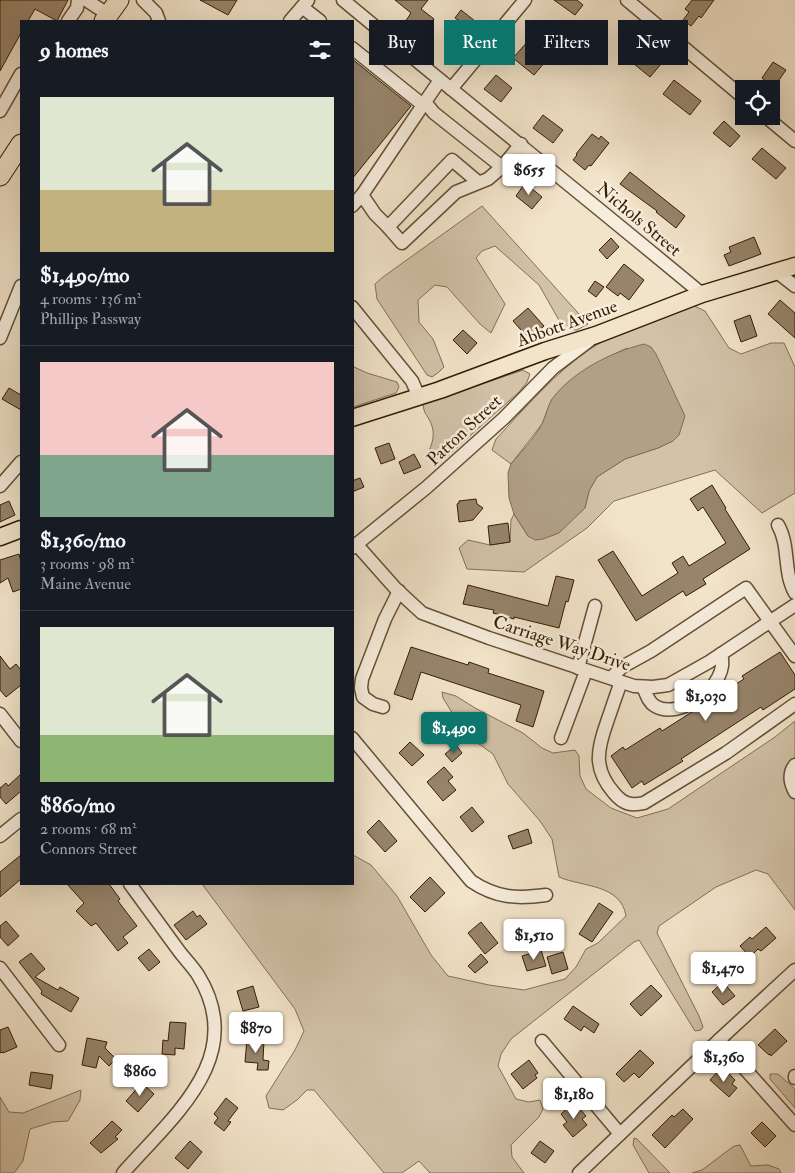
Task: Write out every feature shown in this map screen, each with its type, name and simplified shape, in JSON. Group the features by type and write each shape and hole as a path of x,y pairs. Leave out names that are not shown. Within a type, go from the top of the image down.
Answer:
{"highway":[{"path":"0,176 20,146"}],"main road":[{"name":"Abbott Avenue","path":"354,417 419,397 545,351 596,335 702,294 795,266"},
{"path":"0,537 20,529"}],"street":[{"path":"69,20 77,8 78,0"},
{"path":"86,0 111,12"},
{"path":"143,0 161,20"},
{"name":"Nichols Street","path":"343,0 702,294"},
{"path":"451,89 525,0"},
{"path":"627,0 735,90"},
{"path":"291,20 305,3 319,20"},
{"path":"354,50 502,167"},
{"path":"0,110 20,76"},
{"path":"354,204 440,80"},
{"path":"776,125 795,141"},
{"path":"362,194 375,214 402,243 456,192 488,179 502,167 521,144"},
{"path":"388,227 452,160 478,182"},
{"path":"777,272 795,286"},
{"path":"0,338 20,288"},
{"path":"354,309 412,381 419,397"},
{"name":"Patton Street","path":"355,546 427,487 490,431 553,368 596,335"},
{"path":"0,486 20,463"},
{"path":"778,525 784,537 790,581 795,593"},
{"name":"Carriage Way Drive","path":"355,546 422,613 582,669 643,686 668,685 721,654 795,605"},
{"path":"795,656 746,588 650,651 622,667 616,680 600,741 598,758 603,777 609,787 623,802 629,804 644,802 726,753 795,704"},
{"path":"382,707 373,704 363,697 362,679 385,619 399,591"},
{"path":"561,738 582,669 595,606"},
{"path":"643,686 654,706 670,709 689,704 705,694 718,680 723,666 721,654"},
{"path":"0,714 20,740"},
{"path":"354,740 471,881 503,896 519,898 546,895"},
{"path":"795,765 792,769 790,780 795,792"},
{"path":"0,836 20,819"},
{"path":"123,1173 196,1088 212,1058 215,1028 210,1000 197,974 131,885"},
{"path":"0,968 58,1045"},
{"path":"579,1173 795,970"},
{"path":"719,1040 795,1124"},
{"path":"542,1041 620,1134"}],"shaded area":[{"path":"482,206 588,324 577,330 564,329 539,285 495,246 482,251 476,258 505,304 491,333 480,324 447,287 435,285 418,300 419,322 433,339 444,367 432,377 427,375 377,299 375,284"},
{"path":"692,305 705,311 729,348 741,354 771,343 784,343 795,367 795,493 762,513 715,470 614,501 587,528 524,572 467,569 459,548 468,540 490,545 510,542 511,520 514,514 528,536 585,508 589,491 597,477 625,459 673,441 627,348 604,359 568,382 551,401 542,424 511,464 492,450 496,439 541,391 577,358 602,342 627,330"},
{"path":"644,344 651,347 656,354 685,416 679,435 673,441 658,448 625,459 597,477 589,491 585,508 559,533 535,540 528,536 514,514 509,498 508,473 511,464 539,430 552,399 560,389 593,364 619,352"},
{"path":"354,367 397,382 399,387 396,393 354,407"},
{"path":"523,370 530,374 527,382 519,392 444,459 438,462 431,461 428,453 433,440 433,430 424,411 423,404"},
{"path":"442,692 456,696 523,733 542,748 553,753 575,750 579,756 580,776 586,789 611,808 637,818 668,809 775,737 795,721 795,757 791,762 795,797 795,910 768,874 756,870 716,887 659,926 657,933 699,1016 703,1027 701,1030 695,1031 639,940 511,1039 501,1054 498,1066 516,1099 529,1102 540,1100 543,1109 539,1117 511,1145 512,1157 524,1173 430,1173 419,1161 402,1173 384,1173 314,1090 307,1090 283,1110 269,1108 266,1096 295,1050 304,1031 295,1009 203,885 354,885 354,856 371,865 397,896 431,955 448,976 524,990 565,979 576,967 586,949 598,943 626,916 623,906 609,892 559,877 552,839 540,821 508,784 493,754 472,739 443,698"},
{"path":"770,1074 778,1074 795,1089 795,1108 770,1079"},
{"path":"81,1090 80,1100 68,1121 53,1122 30,1129 23,1161 14,1173 0,1173 0,1097 9,1112 23,1113"},
{"path":"634,1138 670,1173 649,1173 633,1145"},
{"path":"740,1145 751,1166 768,1165 779,1169 781,1173 692,1173 702,1170 734,1146"}],"building":[{"path":"0,0 68,0 58,20 35,9 29,20 20,20 20,35 0,71"},
{"path":"200,0 237,0 228,15"},
{"path":"395,0 428,0 421,9 434,19 406,20 411,13"},
{"path":"554,0 577,0 583,5 575,15"},
{"path":"692,0 714,0 701,18 699,16 691,26 688,24 688,20 683,20 689,12 685,9"},
{"path":"461,10 474,20 458,20 455,18"},
{"path":"525,44 525,65 542,65 534,75 515,60 515,56"},
{"path":"354,61 411,106 354,177"},
{"path":"773,62 786,70 779,80 765,80 762,78"},
{"path":"635,65 660,65 650,77"},
{"path":"496,75 512,88 501,102 484,89"},
{"path":"674,80 701,101 690,115 663,94"},
{"path":"543,115 563,130 553,143 533,128"},
{"path":"724,121 740,136 730,147 713,133"},
{"path":"592,134 599,139 601,136 609,143 591,166 589,165 585,170 573,160"},
{"path":"762,148 786,168 776,179 752,159"},
{"path":"630,172 685,216 676,228 657,211 620,184"},
{"path":"525,183 542,197 532,209 516,196"},
{"path":"754,237 761,254 729,266 724,255 731,252 729,247"},
{"path":"611,238 619,247 607,259 599,250"},
{"path":"624,264 644,280 629,300 620,293 618,296 606,287"},
{"path":"595,281 604,287 596,297 588,291"},
{"path":"780,300 795,313 795,338 768,314"},
{"path":"528,308 544,326 529,339 513,321"},
{"path":"750,315 757,336 741,342 734,321"},
{"path":"463,330 477,343 467,354 453,340"},
{"path":"9,388 20,394 20,409 2,399"},
{"path":"389,443 395,459 381,464 375,448"},
{"path":"414,454 421,467 404,474 399,462"},
{"path":"360,478 364,487 354,491 354,480"},
{"path":"712,485 750,549 703,579 706,584 686,596 683,591 636,621 598,560 613,551 642,596 678,573 672,563 683,556 689,566 726,543 703,507 698,511 690,499"},
{"path":"476,499 477,504 483,508 473,520 459,522 457,504 459,501"},
{"path":"9,501 15,515 0,522 0,505"},
{"path":"508,523 510,542 490,545 488,526"},
{"path":"19,554 20,589 13,592 8,578 0,583 0,560"},
{"path":"556,576 574,580 559,628 514,617 514,619 493,613 494,610 463,604 468,585 548,606"},
{"path":"411,647 468,665 469,662 489,669 488,673 544,691 533,727 516,721 521,705 421,672 412,700 394,694"},
{"path":"780,652 795,675 795,689 763,710 761,707 681,759 683,761 644,785 642,781 632,788 611,756 623,747 625,750 660,728 662,731 744,679 742,676"},
{"path":"0,656 10,669 16,664 20,669 20,686 6,697 0,690"},
{"path":"410,742 424,755 412,766 399,753"},
{"path":"456,745 462,753 452,762 445,754"},
{"path":"444,767 453,777 448,781 456,790 443,801 427,782"},
{"path":"20,775 20,792 6,804 0,797 0,788 6,783 8,786"},
{"path":"472,807 484,822 472,832 460,817"},
{"path":"379,820 397,841 385,852 367,832"},
{"path":"528,829 532,843 513,849 508,836"},
{"path":"20,856 20,880 0,897 0,872"},
{"path":"430,877 445,893 425,912 410,897"},
{"path":"68,885 110,885 120,899 118,901 137,926 123,937 128,943 118,951 96,923 91,926 76,911 84,903"},
{"path":"599,903 613,912 592,942 579,934"},
{"path":"193,911 197,917 200,915 207,924 186,940 174,925"},
{"path":"6,921 19,936 8,946 0,937 0,926"},
{"path":"481,922 498,943 485,954 468,933"},
{"path":"766,927 776,938 761,951 758,949 750,957 740,946"},
{"path":"149,949 160,962 149,971 138,958"},
{"path":"541,950 546,966 527,971 522,956"},
{"path":"563,952 568,969 552,974 547,957"},
{"path":"31,953 45,969 35,977 58,990 60,987 79,998 71,1012 41,994 42,991 19,962"},
{"path":"481,954 488,962 475,973 468,966"},
{"path":"723,982 735,996 723,1005 712,992"},
{"path":"651,985 662,996 641,1016 630,1004"},
{"path":"253,986 259,1007 243,1011 237,991"},
{"path":"573,1006 599,1024 594,1033 584,1026 581,1031 564,1019"},
{"path":"170,1022 186,1023 184,1049 175,1048 175,1055 162,1054 163,1040 168,1041"},
{"path":"8,1027 17,1047 0,1053 0,1030"},
{"path":"775,1029 787,1041 771,1056 758,1045"},
{"path":"87,1038 107,1042 105,1048 116,1059 109,1066 99,1056 96,1068 82,1065"},
{"path":"247,1039 264,1040 263,1060 269,1061 268,1070 257,1070 258,1063 245,1062"},
{"path":"640,1050 654,1063 639,1078 634,1073 624,1082 616,1074"},
{"path":"529,1060 538,1073 535,1075 537,1078 523,1089 511,1074"},
{"path":"719,1070 724,1075 727,1072 735,1080 732,1084 737,1088 729,1097 710,1080"},
{"path":"31,1072 53,1075 51,1089 29,1085"},
{"path":"142,1083 154,1094 138,1112 126,1101"},
{"path":"226,1098 238,1108 228,1121 231,1122 224,1131 214,1123 218,1118 214,1114"},
{"path":"574,1102 586,1116 582,1119 587,1125 573,1137 563,1125 567,1122 561,1114"},
{"path":"683,1109 693,1119 665,1148 652,1135 672,1115 674,1117"},
{"path":"112,1121 122,1130 115,1137 118,1139 101,1153 90,1143"},
{"path":"762,1122 776,1136 765,1147 751,1133"},
{"path":"190,1141 202,1152 188,1169 175,1158"},
{"path":"540,1141 554,1151 545,1163 531,1153"}]}
